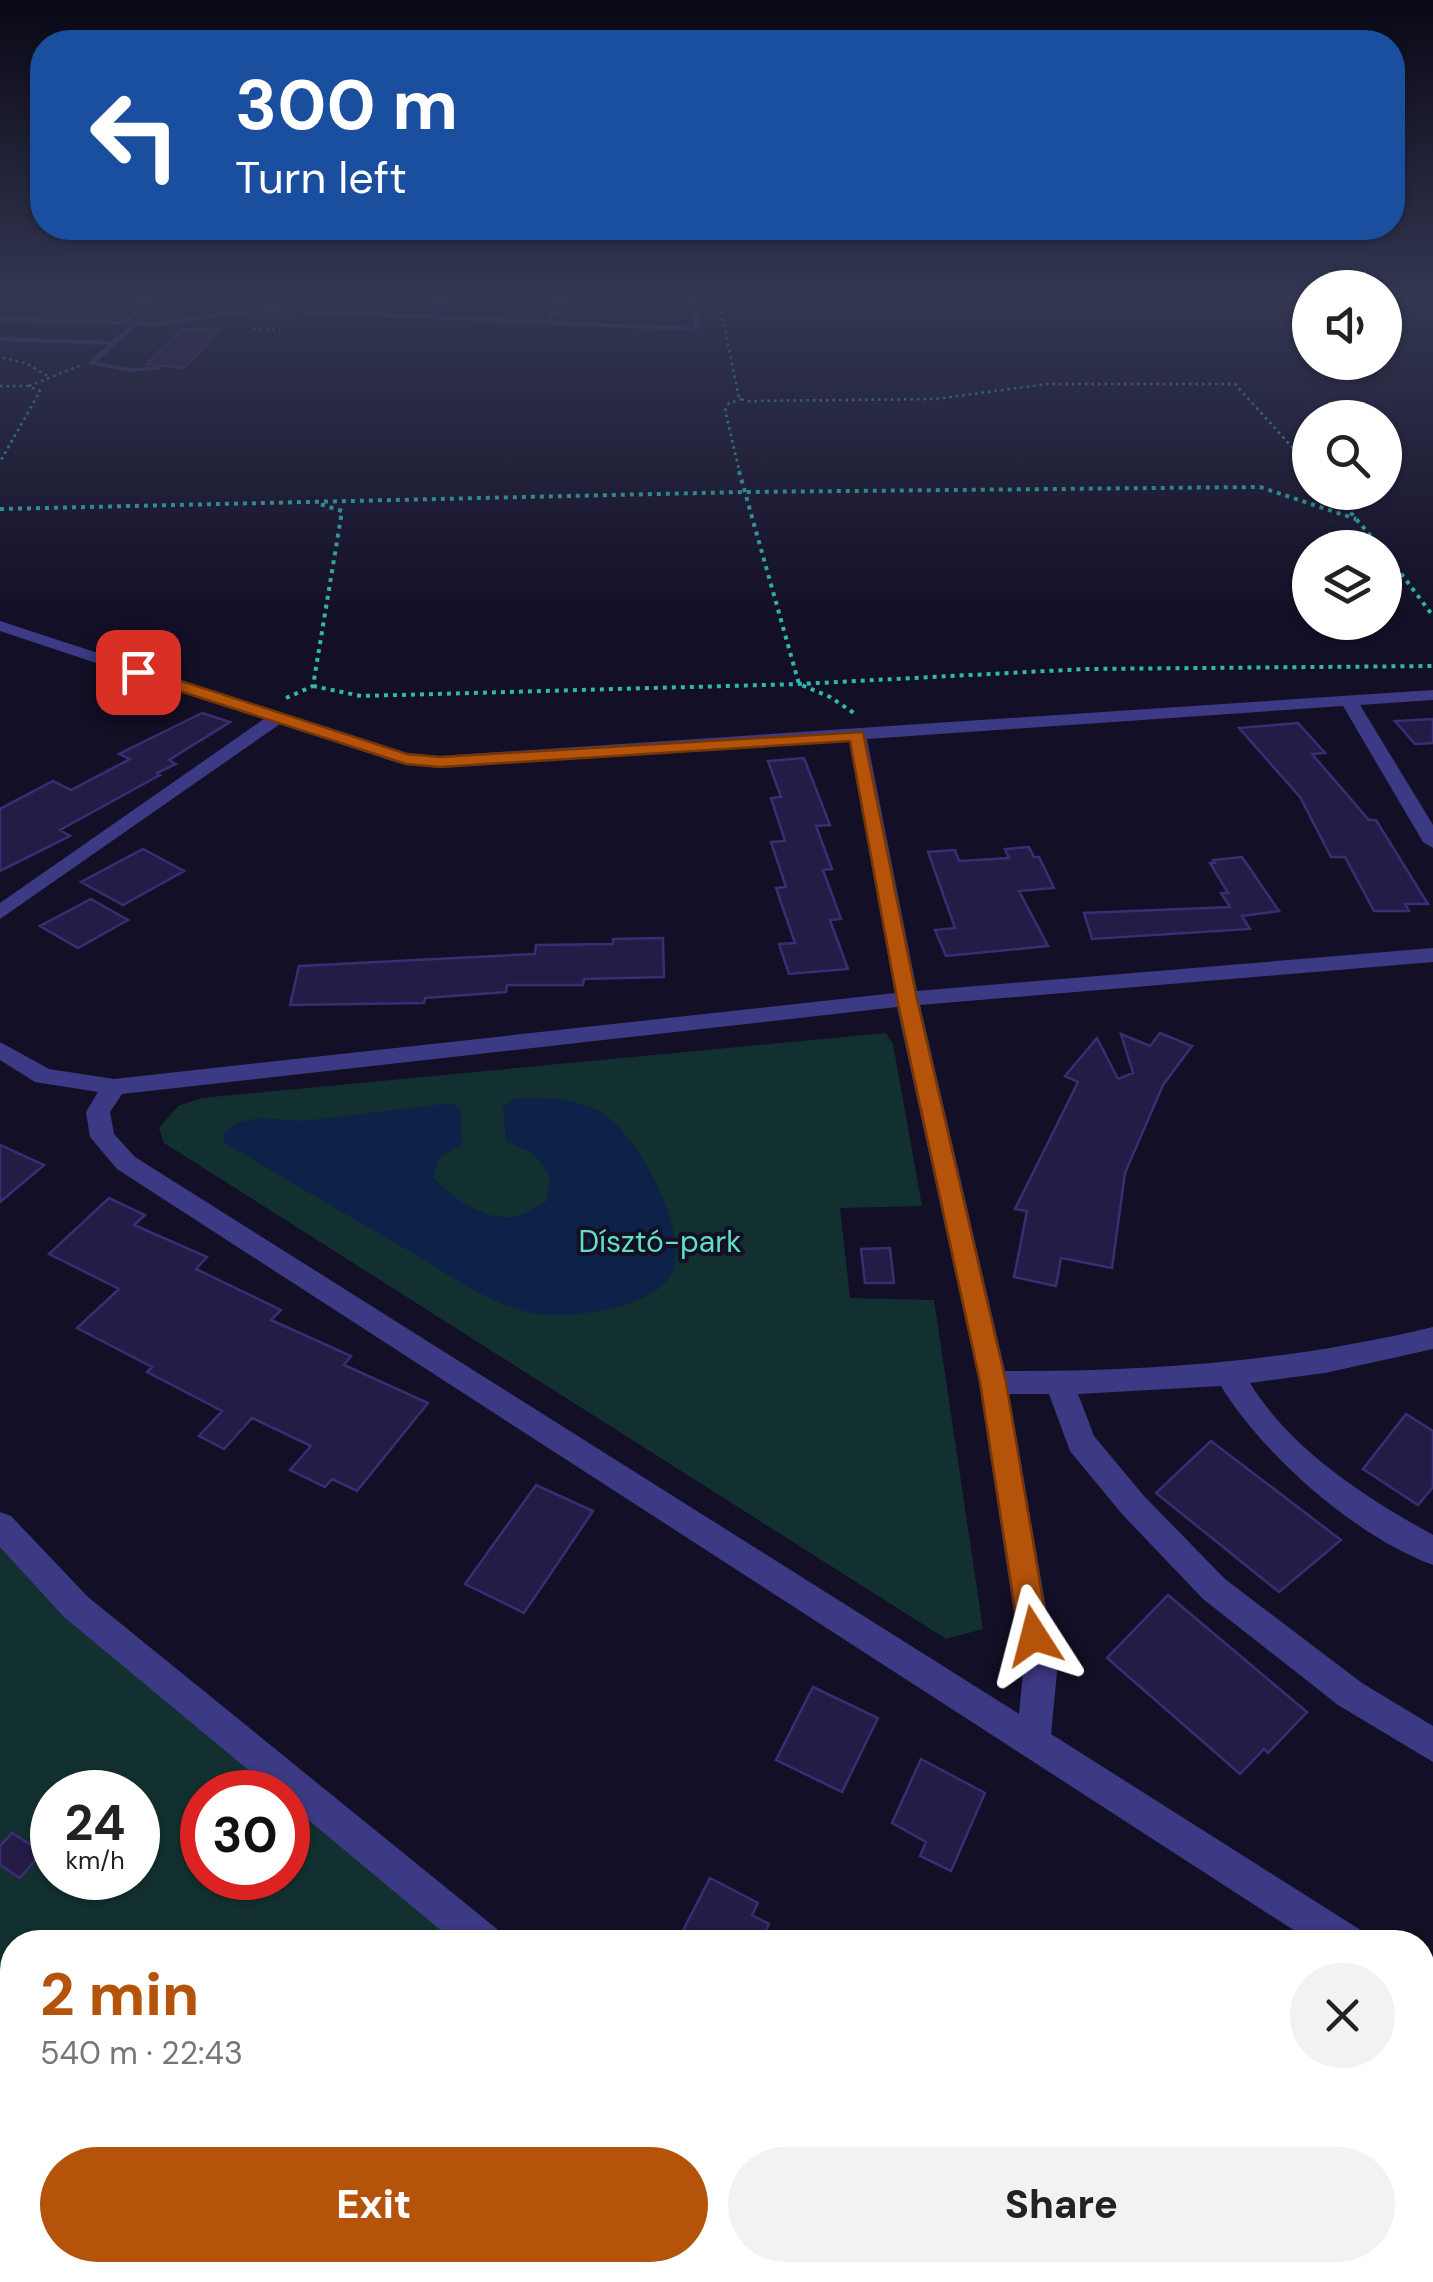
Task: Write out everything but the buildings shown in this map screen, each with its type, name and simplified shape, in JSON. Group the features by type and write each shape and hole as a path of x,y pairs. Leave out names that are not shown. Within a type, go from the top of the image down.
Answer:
{"street":[{"path":"0,626 406,759 440,762 1433,695"},
{"path":"1349,701 1433,842"},
{"path":"0,913 276,718"},
{"path":"866,735 907,999 993,1382 1040,1672 1032,1740"},
{"path":"0,1050 44,1076 114,1087 907,999 1433,956"},
{"path":"114,1087 98,1112 102,1137 126,1163 1327,1930"},
{"path":"993,1382 1060,1383 1228,1374 1433,1338"},
{"path":"1228,1374 1263,1425 1330,1482 1401,1533 1433,1550"},
{"path":"1060,1383 1081,1442 1133,1506 1214,1589 1350,1694 1433,1746"},
{"path":"0,1526 76,1608 469,1930"}],"path":[{"path":"0,462 32,405"},
{"path":"727,405 724,410 744,492 799,684 851,709 866,735"},
{"path":"1254,405 1292,447"},
{"path":"0,509 744,492 1260,487 1356,519"},
{"path":"313,502 342,511 313,686"},
{"path":"1348,510 1366,530"},
{"path":"1402,575 1433,616"},
{"path":"276,718 279,700 313,686 361,696 799,684 1085,669 1433,666"}],"green space":[{"name":"Dísztó-park","path":"886,1033 893,1044 922,1206 840,1208 850,1298 934,1300 983,1629 946,1639 164,1143 159,1128 178,1106 201,1098"},
{"path":"0,1537 267,1770 180,1770 180,1900 310,1900 310,1808 450,1930 0,1930"}],"water":[{"path":"515,1098 556,1099 587,1106 612,1121 628,1138 656,1183 674,1233 676,1255 672,1273 662,1285 629,1303 587,1313 547,1315 502,1304 225,1143 223,1134 235,1124 257,1118 304,1121 452,1103 461,1108 462,1145 439,1157 433,1177 450,1193 483,1213 518,1216 547,1201 550,1176 534,1154 506,1141 503,1107"}],"route":[{"path":"138,672 406,759 440,762 857,736 907,999 993,1382 1034,1636"}]}
